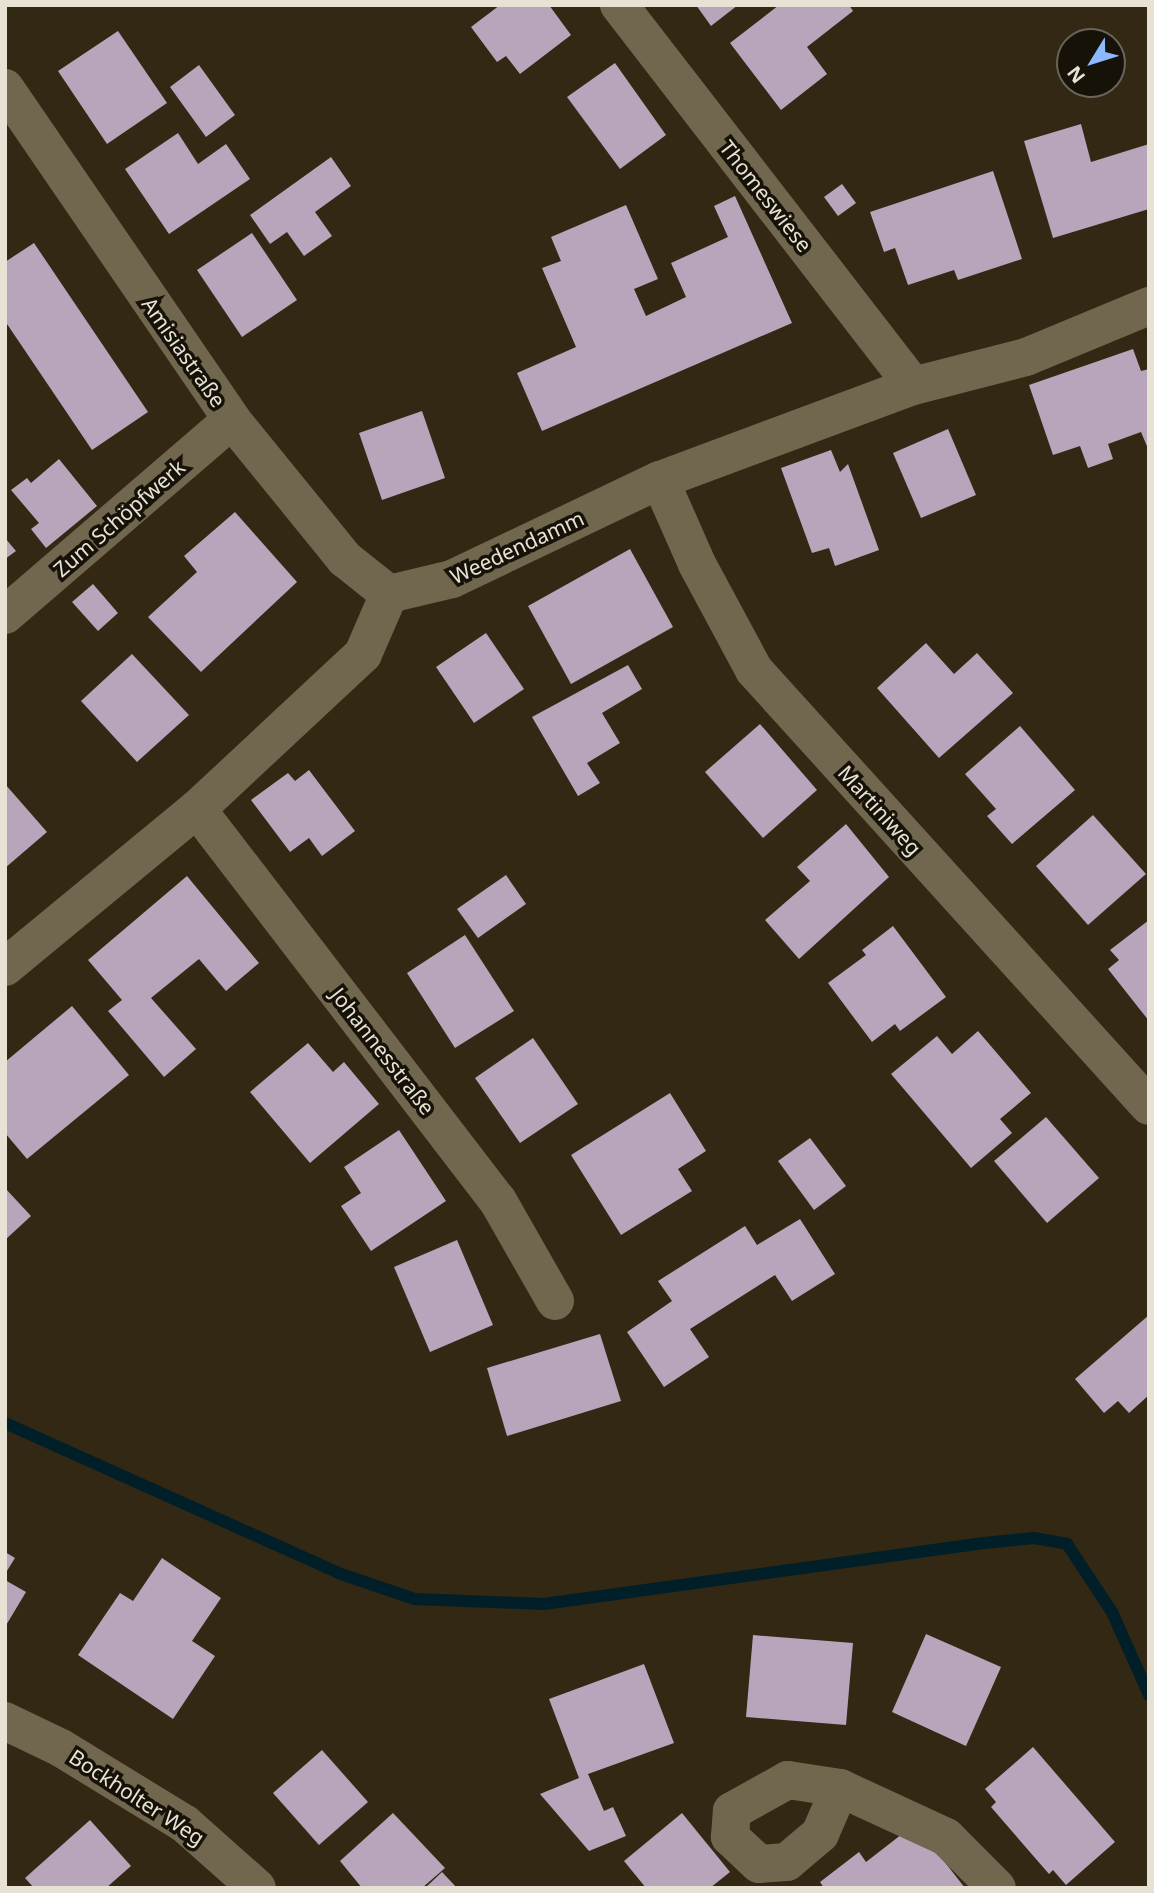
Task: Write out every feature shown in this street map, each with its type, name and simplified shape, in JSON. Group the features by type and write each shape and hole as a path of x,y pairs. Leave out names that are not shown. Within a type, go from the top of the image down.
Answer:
{"street":[{"name":"Thomeswiese","path":"619,5 913,386"},
{"name":"Amisiastraße","path":"5,88 232,420 345,559 389,594"},
{"name":"Weedendamm","path":"389,594 452,579 660,480 913,386 1026,358 1149,306"},
{"name":"Zum Schöpfwerk","path":"5,615 232,420"},
{"name":"Martiniweg","path":"660,480 697,564 754,670 1149,1106"},
{"path":"5,967 197,809 363,654 389,594"},
{"name":"Johannesstraße","path":"197,809 498,1201 555,1301"},
{"name":"Bockholter Weg","path":"5,1721 61,1748 185,1824 244,1883"},
{"path":"840,1788 946,1837 997,1888"}],"building":[{"path":"500,5 549,5 571,35 520,74 506,56 497,62 471,27"},
{"path":"696,5 738,5 711,26"},
{"path":"779,5 849,5 853,11 807,47 827,74 781,110 730,43"},
{"path":"118,31 167,103 107,144 58,71"},
{"path":"615,63 666,135 620,169 567,97"},
{"path":"199,65 235,115 206,137 170,87"},
{"path":"1081,124 1091,162 1149,144 1149,209 1053,238 1024,141"},
{"path":"178,133 198,164 226,144 250,179 169,234 125,169"},
{"path":"331,157 351,186 315,212 332,236 304,256 287,232 270,244 250,215"},
{"path":"993,171 1022,259 958,280 954,270 908,285 895,248 884,252 870,212"},
{"path":"842,184 856,203 838,216 824,197"},
{"path":"735,196 792,323 542,431 517,373 576,347 542,268 561,261 551,237 626,205 658,279 634,289 646,316 686,297 671,263 728,237 714,206"},
{"path":"252,233 297,300 242,337 197,270"},
{"path":"34,243 148,412 92,450 5,321 5,262"},
{"path":"1133,349 1141,371 1149,369 1149,451 1141,432 1108,444 1113,459 1088,468 1080,446 1053,455 1029,385"},
{"path":"422,411 445,478 382,500 359,433"},
{"path":"948,429 976,495 921,518 893,453"},
{"path":"831,450 840,472 848,464 879,550 835,566 829,548 812,553 781,468"},
{"path":"59,459 97,506 46,548 31,529 39,523 11,490 27,478 31,483"},
{"path":"235,512 297,582 201,672 148,617 197,572 184,556"},
{"path":"5,538 16,551 5,559"},
{"path":"630,549 673,627 571,684 528,606"},
{"path":"93,584 118,613 98,631 72,602"},
{"path":"486,633 524,689 474,723 436,667"},
{"path":"926,643 954,674 977,653 1013,693 939,758 877,688"},
{"path":"132,654 189,715 137,762 81,701"},
{"path":"628,665 642,689 602,713 620,743 587,763 600,783 578,796 532,717"},
{"path":"760,724 817,790 763,838 705,772"},
{"path":"1020,726 1075,790 1012,844 987,816 996,809 965,774"},
{"path":"309,770 355,831 322,856 309,838 290,852 251,800 288,773 295,781"},
{"path":"5,784 47,832 5,868"},
{"path":"1093,815 1146,874 1088,925 1036,866"},
{"path":"846,824 889,877 799,959 765,920 810,881 797,867"},
{"path":"506,875 526,904 478,938 457,909"},
{"path":"187,876 259,963 226,991 199,959 151,998 196,1049 164,1077 108,1011 122,1000 88,960"},
{"path":"1149,920 1149,1021 1108,969 1119,960 1110,950"},
{"path":"893,926 946,997 900,1031 895,1024 872,1042 828,983 866,955 862,950"},
{"path":"465,935 514,1011 455,1048 407,973"},
{"path":"72,1006 129,1075 27,1159 5,1133 5,1062"},
{"path":"978,1031 1031,1093 1000,1119 1012,1133 971,1168 891,1074 937,1036 952,1054"},
{"path":"533,1038 578,1104 520,1143 475,1078"},
{"path":"308,1043 333,1072 344,1062 379,1104 310,1163 250,1092"},
{"path":"670,1093 706,1151 678,1169 692,1191 621,1235 571,1155"},
{"path":"1046,1117 1099,1178 1047,1223 994,1161"},
{"path":"399,1130 446,1201 371,1251 341,1206 361,1193 344,1167"},
{"path":"810,1138 846,1186 814,1210 778,1161"},
{"path":"5,1188 31,1216 5,1240"},
{"path":"800,1219 835,1274 792,1301 775,1275 690,1329 709,1357 664,1387 627,1332 672,1301 658,1281 745,1226 757,1245"},
{"path":"457,1240 493,1325 430,1352 394,1267"},
{"path":"1149,1315 1149,1395 1129,1413 1118,1401 1104,1413 1075,1379"},
{"path":"600,1334 621,1401 507,1436 487,1368"},
{"path":"5,1552 15,1558 5,1574"},
{"path":"162,1558 221,1598 192,1641 215,1656 173,1719 78,1655 120,1593 133,1601"},
{"path":"5,1580 26,1592 5,1627"},
{"path":"926,1634 1001,1667 966,1746 892,1712"},
{"path":"753,1635 853,1643 846,1725 746,1717"},
{"path":"644,1664 674,1743 588,1774 604,1811 613,1807 626,1836 589,1851 540,1794 579,1778 549,1699"},
{"path":"1033,1747 1115,1842 1066,1885 1053,1870 1049,1874 991,1807 996,1802 985,1789"},
{"path":"322,1750 368,1802 319,1845 273,1793"},
{"path":"393,1813 445,1868 422,1888 362,1888 340,1861"},
{"path":"682,1813 730,1872 710,1888 646,1888 624,1861"},
{"path":"90,1820 131,1866 106,1888 34,1888 25,1878"},
{"path":"915,1824 965,1888 824,1888 820,1882 859,1852 866,1862"},
{"path":"442,1872 457,1888 425,1888"}],"waterway":[{"path":"5,1423 338,1573 415,1599 544,1604 984,1543 1034,1538 1067,1544 1112,1612 1149,1695"}]}
